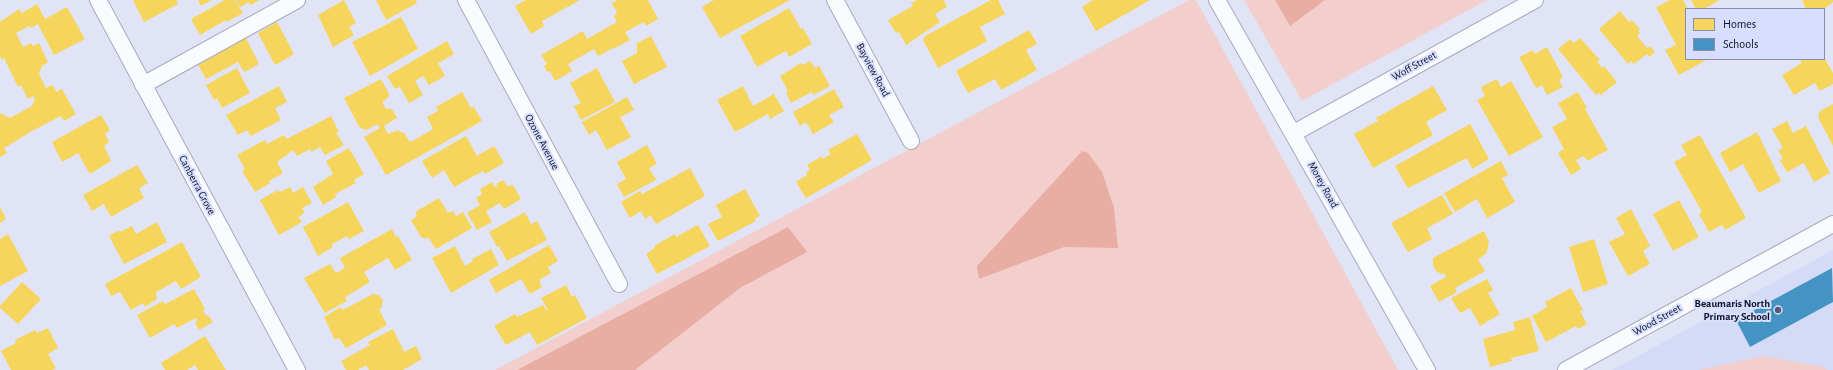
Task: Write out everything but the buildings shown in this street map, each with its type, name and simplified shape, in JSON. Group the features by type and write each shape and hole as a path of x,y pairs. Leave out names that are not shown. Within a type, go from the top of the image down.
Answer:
{"street":[{"name":"Canberra Grove","path":"98,0 297,370"},
{"path":"143,85 297,0"},
{"name":"Ozone Avenue","path":"466,0 618,284"},
{"name":"Bayview Road","path":"835,0 911,141"},
{"name":"Morey Road","path":"1217,0 1294,133 1426,370"},
{"name":"Woff Street","path":"1294,133 1535,0"},
{"name":"Wood Street","path":"1566,370 1833,224"}],"shaded area":[{"path":"1189,0 1196,0 1398,370 495,370"},
{"path":"1244,0 1487,0 1302,101"},
{"path":"1275,0 1325,0 1290,26"},
{"path":"1082,151 1088,153 1102,172 1114,208 1118,248 1064,247 979,279 977,266"},
{"path":"788,227 807,252 740,288 635,370 517,370"},
{"name":"Beaumaris North Primary School","path":"1833,250 1833,370 1612,370"},
{"path":"1764,356 1823,367 1827,370 1698,370"}],"place":[{"name":"Beaumaris North Primary School","path":"1778,310"}]}
